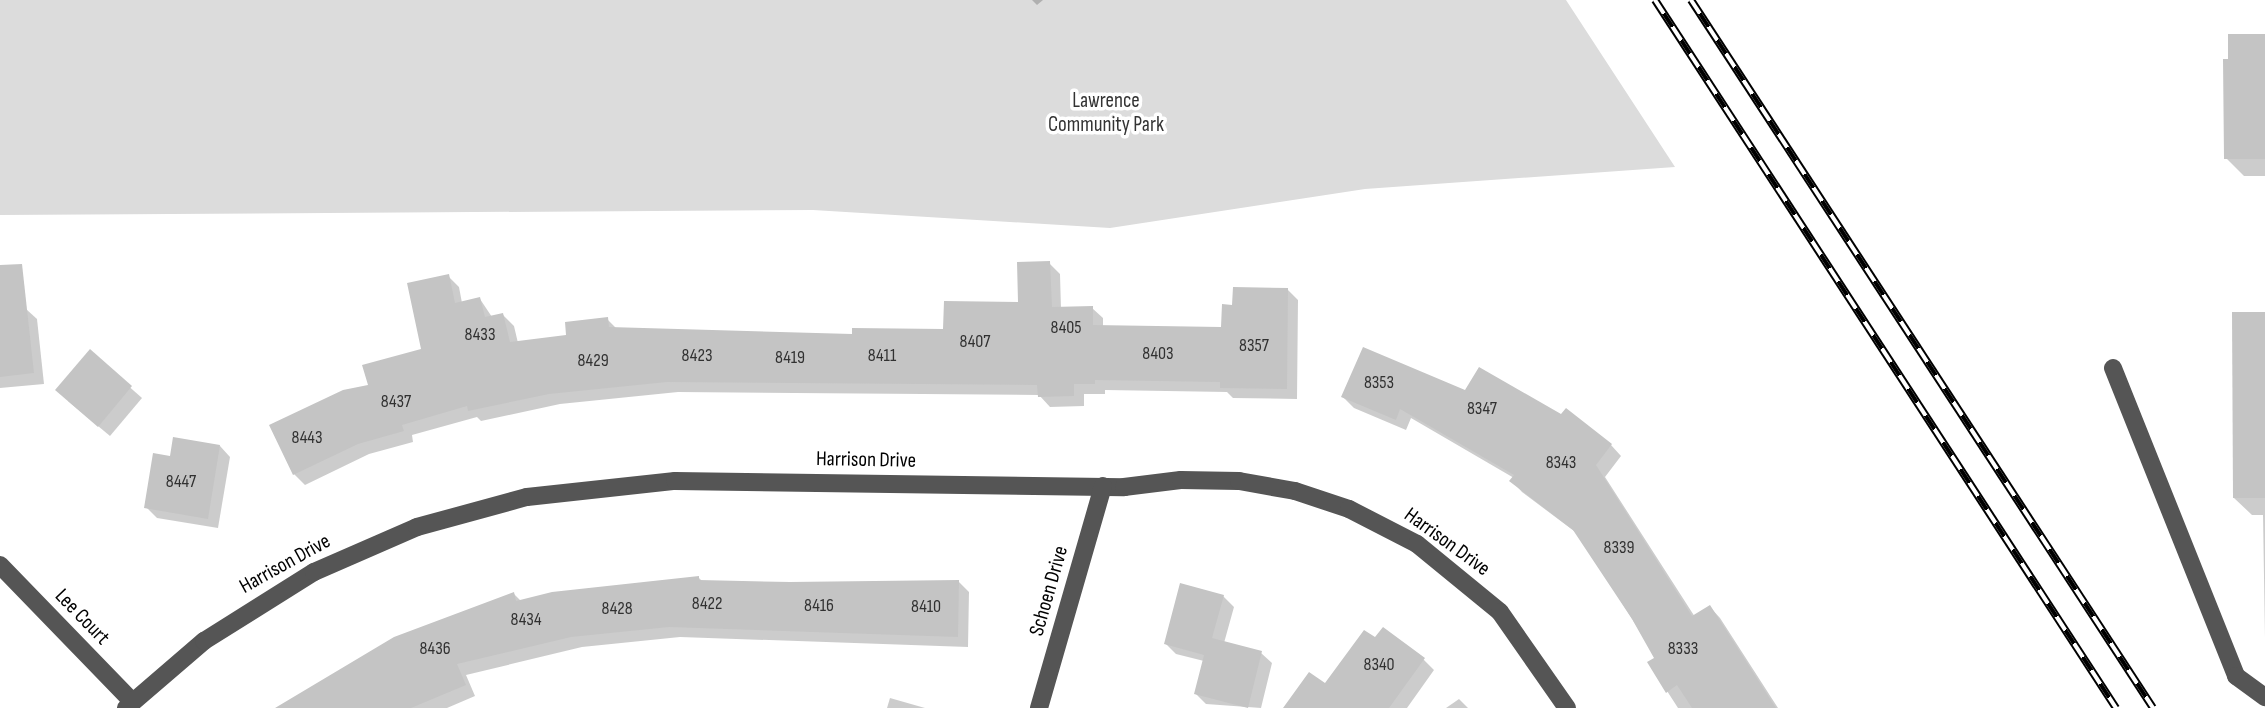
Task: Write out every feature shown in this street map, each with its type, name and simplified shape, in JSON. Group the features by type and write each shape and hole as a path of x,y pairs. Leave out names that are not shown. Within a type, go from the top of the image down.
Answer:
{"street":[{"path":"2113,368 2236,676 2265,697"},
{"name":"Harrison Drive","path":"129,704 204,641 314,572 399,533 527,497 675,481 1103,486 1181,480 1257,484 1313,496 1385,525 1447,566 1500,612 1567,708"},
{"name":"Schoen Drive","path":"1039,708 1103,486"},
{"name":"Lee Court","path":"0,565 129,704"}],"green space":[{"name":"Lawrence Community Park","path":"0,0 1566,0 1675,167 1365,189 1110,228 813,210 0,215"}],"building":[{"path":"2228,34 2265,34 2265,159 2224,159 2223,59 2228,59"},
{"path":"1050,261 1052,307 1093,306 1093,325 1221,327 1222,304 1232,305 1233,287 1288,288 1287,389 1220,388 1220,382 1095,380 1095,384 1074,384 1074,396 1038,397 1037,385 667,382 549,394 468,411 467,406 402,425 404,431 358,444 293,475 269,425 343,390 368,385 362,365 421,349 407,283 449,274 455,303 480,297 485,317 503,313 510,342 566,335 565,322 608,317 609,327 852,334 852,328 943,329 944,301 1018,302 1017,262"},
{"path":"22,264 34,373 0,377 0,265"},
{"path":"2232,312 2265,312 2265,498 2233,498"},
{"path":"1363,347 1465,390 1479,367 1561,414 1566,408 1612,444 1596,465 1692,616 1710,605 1776,708 1692,708 1677,685 1666,693 1647,662 1654,658 1632,619 1573,530 1509,481 1514,475 1400,409 1396,420 1341,397"},
{"path":"90,349 132,386 98,427 55,390"},
{"path":"173,437 220,445 208,519 144,508 153,453 170,456"},
{"path":"699,576 699,580 790,582 959,580 958,637 669,627 571,637 457,664 466,685 411,708 275,708 394,637 514,592 516,601 552,592"},
{"path":"1180,583 1224,595 1212,638 1262,651 1248,708 1194,694 1204,655 1164,644"},
{"path":"1383,627 1425,658 1389,708 1283,708 1309,672 1325,683 1364,630 1375,637"}],"railway":[{"path":"1655,0 2116,708"},
{"path":"1691,0 2153,708"}]}
